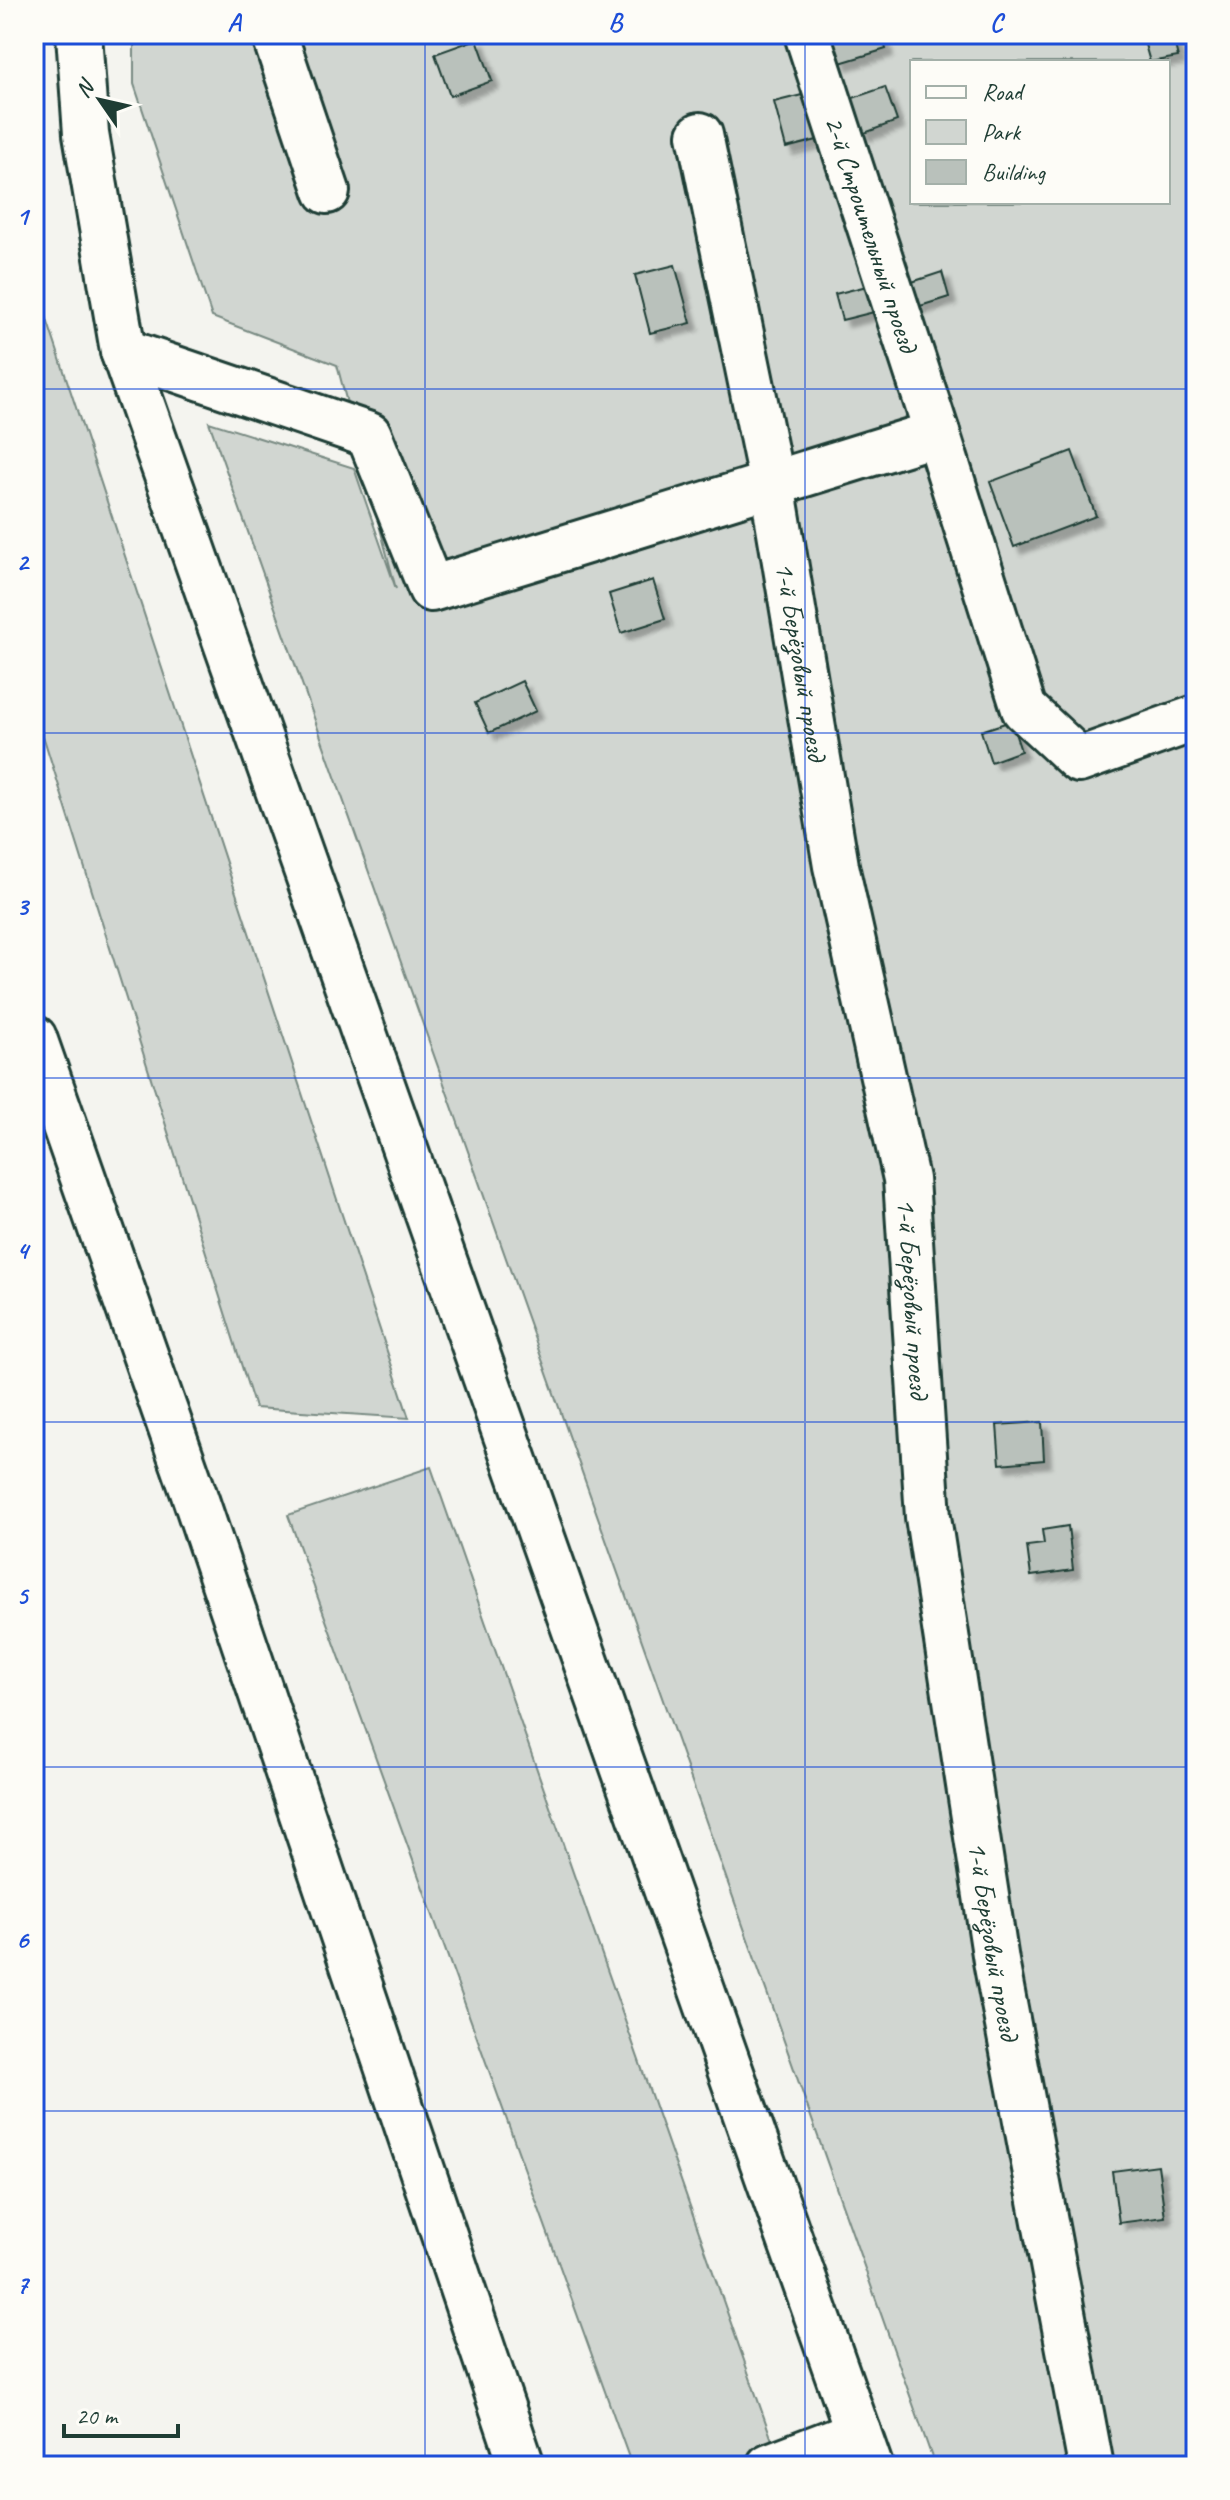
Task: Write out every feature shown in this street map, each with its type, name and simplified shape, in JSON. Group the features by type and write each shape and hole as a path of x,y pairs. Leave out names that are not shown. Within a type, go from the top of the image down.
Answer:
{"street":[{"path":"79,34 86,134 123,351 864,2449 769,2466"},
{"path":"274,34 327,191"},
{"name":"2-й Строительный проезд","path":"807,34 1024,709 1079,760 1196,718"},
{"name":"1-й Берёзовый проезд","path":"700,135 772,484 836,866 906,1179 928,1517 996,1961 1091,2466"},
{"path":"123,351 369,435 431,589 937,433"},
{"path":"34,1038 195,1497 522,2466"}],"green space":[{"path":"134,34 1196,34 1196,2466 935,2466 209,422 354,468 396,589 337,365 212,317 134,84"},
{"path":"34,280 409,1418 255,1408 34,707"},
{"path":"431,1467 781,2466 632,2466 288,1515"}],"building":[{"path":"831,34 882,34 886,49 840,63"},
{"path":"1142,34 1172,34 1178,57 1149,60"},
{"path":"477,39 492,81 450,96 435,54"},
{"path":"885,87 897,121 862,134 850,99"},
{"path":"806,94 817,140 786,148 774,102"},
{"path":"675,265 691,323 650,333 635,275"},
{"path":"942,272 949,297 917,307 909,283"},
{"path":"867,286 874,312 842,320 835,294"},
{"path":"1072,451 1096,516 1014,547 990,482"},
{"path":"653,580 665,619 621,633 609,594"},
{"path":"522,681 536,711 489,733 475,703"},
{"path":"1011,721 1021,751 991,762 981,731"},
{"path":"1042,1422 1044,1460 1000,1464 997,1425"},
{"path":"1068,1526 1073,1570 1031,1576 1027,1546 1044,1544 1042,1530"},
{"path":"1158,2165 1165,2217 1119,2223 1112,2171"},
{"path":"367,2459 370,2466 349,2466"}]}
